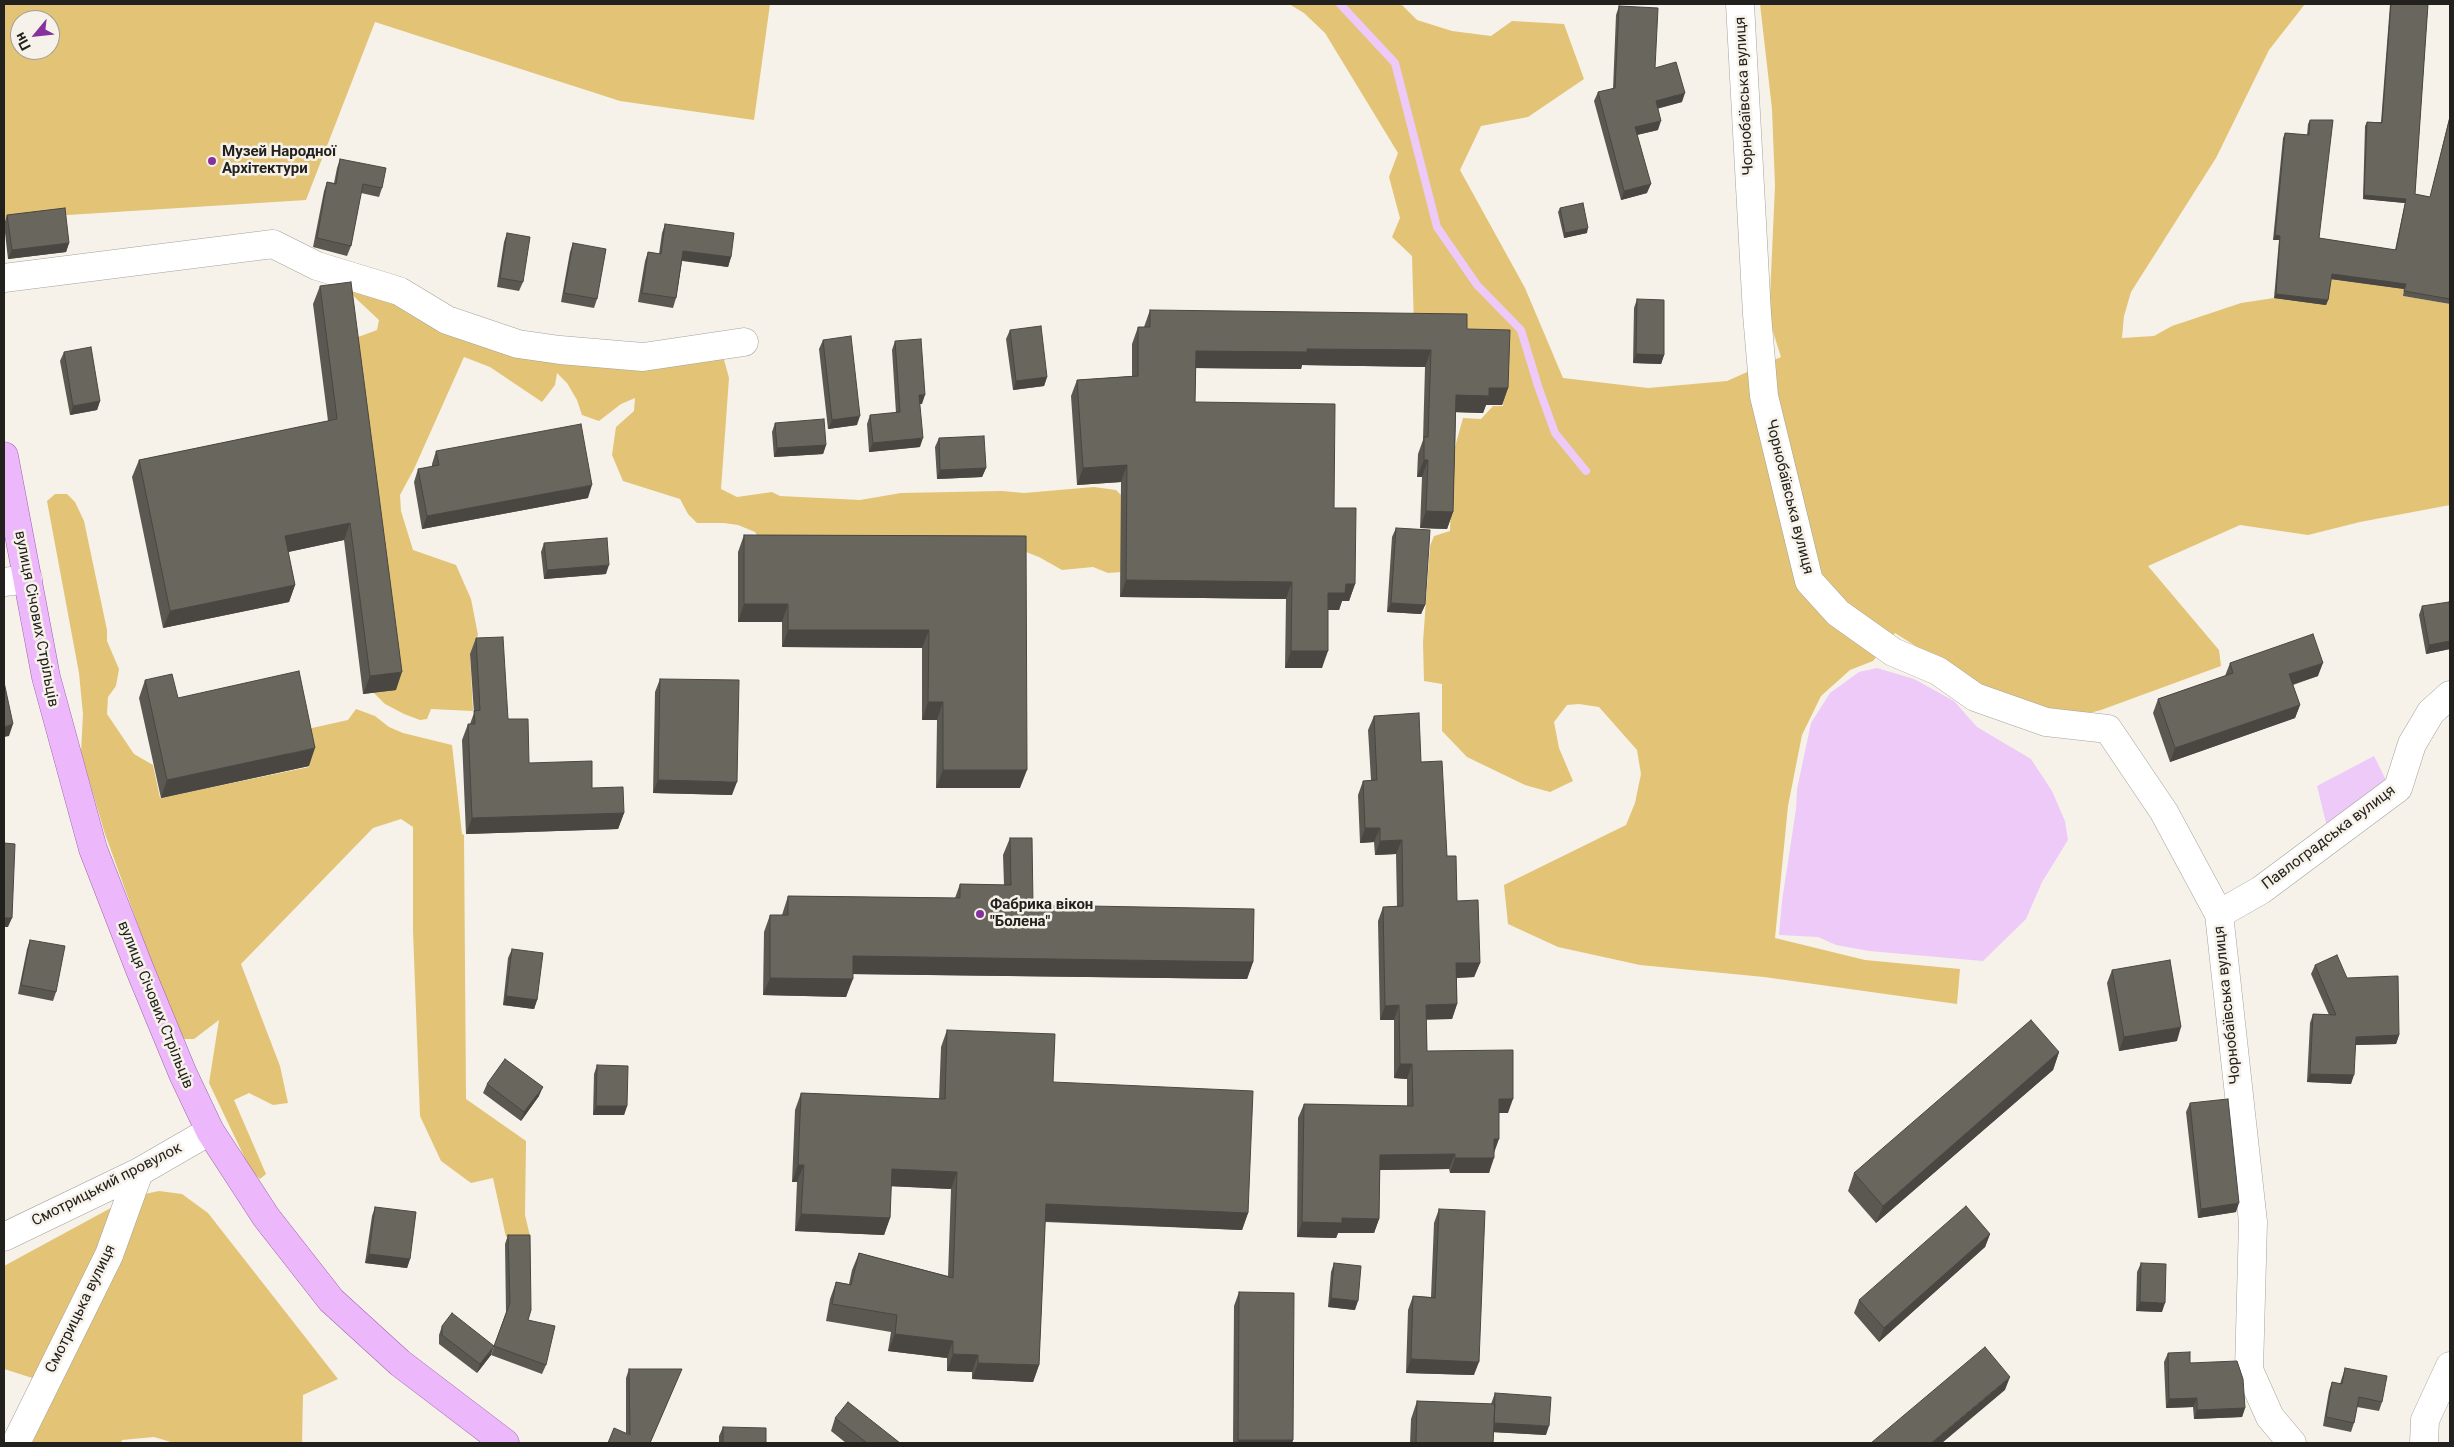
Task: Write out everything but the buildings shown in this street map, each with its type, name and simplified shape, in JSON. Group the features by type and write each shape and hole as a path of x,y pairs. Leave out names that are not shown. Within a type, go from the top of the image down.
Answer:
{"main road":[{"name":"вулиця Січових Стрільців","path":"4,456 16,580 46,677 93,849 168,1040 210,1131 266,1218 331,1300 400,1362 505,1443"}],"street":[{"name":"Чорнобаївська вулиця","path":"1740,4 1756,305 1764,396 1809,581 1838,613 1893,652 1938,671 1975,697 2046,722 2108,729 2164,812 2218,914 2253,1222 2249,1370 2270,1417 2292,1443"},
{"path":"4,278 273,244 318,266 399,291 447,320 518,344 560,350 643,357 744,342"},
{"name":"Павлоградська вулиця","path":"2218,914 2261,890 2398,788 2412,744 2431,712 2450,695"},
{"name":"Смотрицький провулок","path":"4,1237 139,1172 210,1131"},
{"name":"Смотрицька вулиця","path":"16,1443 109,1255 139,1172"},
{"path":"2424,1443 2425,1420 2450,1366"}],"shaded area":[{"path":"4,4 770,4 754,120 620,101 375,22 306,200 4,219"},
{"path":"1289,4 1401,4 1417,20 1452,31 1491,36 1512,21 1564,24 1584,79 1528,117 1481,126 1460,170 1525,288 1563,378 1648,388 1727,381 1781,357 1769,319 1775,186 1772,109 1760,4 2305,4 2269,50 2216,158 2131,292 2124,316 2122,338 2154,336 2172,326 2241,303 2274,298 2331,279 2404,289 2403,296 2450,304 2450,505 2360,522 2308,535 2240,525 2148,566 2219,650 2221,666 2101,710 2082,715 2051,715 1984,689 1895,633 1873,661 1850,670 1821,696 1802,735 1788,806 1775,938 1865,960 1960,969 1957,1004 1764,977 1640,965 1558,947 1508,924 1504,885 1626,825 1635,803 1641,774 1637,750 1599,707 1579,704 1567,705 1554,722 1559,748 1573,781 1550,792 1525,785 1467,757 1442,731 1442,684 1424,681 1423,642 1430,546 1434,536 1450,531 1453,454 1463,418 1481,419 1493,406 1503,406 1504,347 1414,327 1412,256 1392,237 1400,218 1389,177 1398,153 1325,33 1304,13"},
{"path":"328,261 457,334 723,356 729,378 721,489 737,497 772,492 780,496 860,500 901,493 1002,491 1024,493 1094,487 1116,490 1122,496 1121,572 1108,573 1093,567 1062,570 1026,552 763,544 755,532 738,525 697,523 688,514 680,499 623,481 612,455 616,427 634,411 635,398 621,404 599,421 582,415 577,400 567,383 557,373 555,385 542,402 490,367 464,357 414,469 400,495 401,511 413,550 456,565 471,599 478,635 470,655 473,711 431,709 427,719 420,720 404,714 385,704 374,693 396,689 350,340 377,330 379,320 348,291"},
{"path":"55,494 67,494 75,502 84,521 107,630 107,641 119,669 116,686 108,697 107,714 134,754 153,765 160,798 309,767 303,730 348,720 356,709 375,716 389,727 403,733 452,745 462,834 464,835 466,1099 526,1141 525,1215 530,1236 506,1237 493,1178 471,1183 441,1161 420,1116 413,931 413,827 401,819 373,828 241,964 280,1066 288,1103 273,1105 249,1093 234,1100 266,1174 260,1179 251,1171 209,1083 219,1020 194,1039 184,1039 170,1013 105,834 81,753 83,714 79,673 47,501"},
{"path":"1877,668 1914,679 1954,701 1977,727 2031,759 2052,791 2065,821 2068,840 2042,882 2026,919 1983,961 1869,951 1836,945 1818,937 1779,935 1797,789 1811,723 1830,693 1859,672"},
{"path":"2374,756 2388,784 2327,827 2317,786"},
{"path":"159,1191 182,1194 208,1213 338,1379 303,1395 302,1443 174,1443 154,1437 122,1440 121,1443 24,1443 45,1382 4,1369 4,1266 131,1197"}],"waterway":[{"path":"1340,4 1395,63 1437,227 1477,285 1521,330 1555,433 1586,471"}],"place":[{"name":"Музей Народної Архітектури","path":"212,161"},
{"name":"Фабрика вікон \"Болена\"","path":"980,914"}]}
